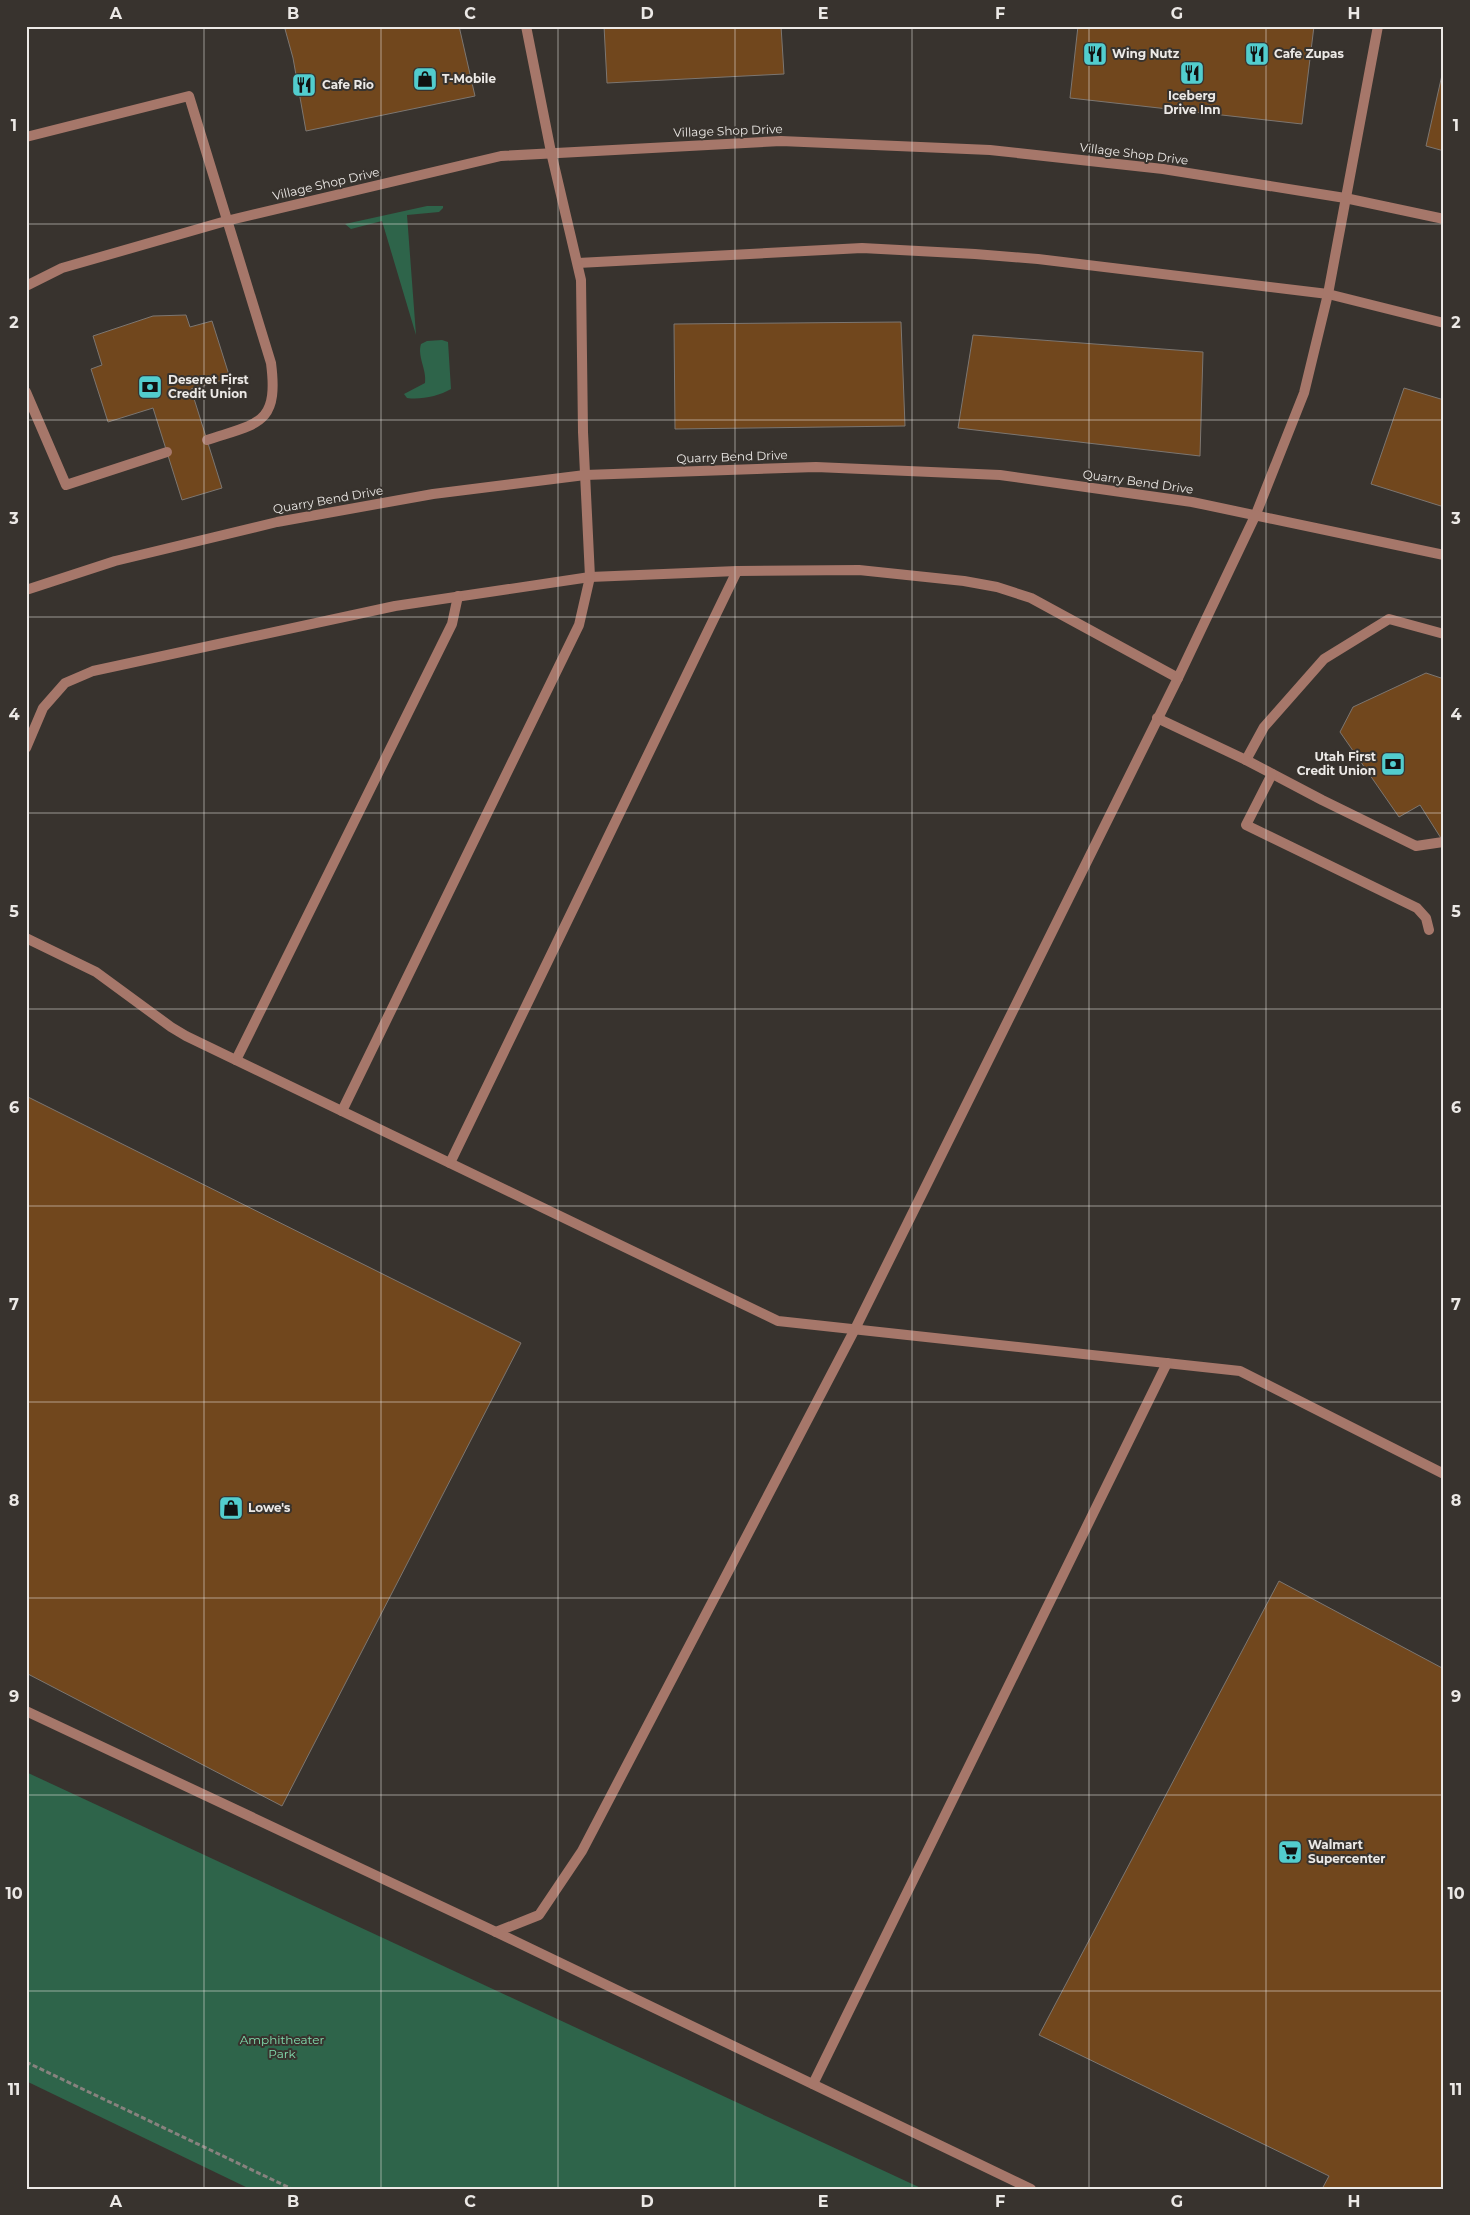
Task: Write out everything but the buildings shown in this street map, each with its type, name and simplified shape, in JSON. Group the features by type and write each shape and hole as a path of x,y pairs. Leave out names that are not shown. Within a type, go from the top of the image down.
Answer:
{"street":[{"path":"342,1111 579,625 590,577 585,476 581,280 551,152 526,26"},
{"path":"496,1932 539,1915 582,1851 855,1329 1178,678 1256,514 1304,393 1328,294 1378,26"},
{"path":"26,137 189,96 271,363 274,387 272,404 266,416 252,425 207,440"},
{"name":"Village Shop Drive","path":"26,286 62,268 226,221 502,156 781,141 990,150 1163,169 1345,198 1444,219"},
{"path":"578,263 862,248 1038,259 1328,294 1444,323"},
{"path":"26,392 66,485 167,452"},
{"name":"Quarry Bend Drive","path":"26,590 115,561 277,522 433,494 585,476 816,467 1000,476 1192,502 1444,555"},
{"path":"26,748 43,708 65,682 93,671 395,606 590,577 737,571 859,570 964,581 998,587 1031,598 1178,678"},
{"path":"450,1163 737,571"},
{"path":"236,1060 452,624 458,596"},
{"path":"1246,760 1264,727 1324,660 1389,619 1444,634"},
{"path":"1157,718 1246,760 1416,846 1443,842"},
{"path":"1272,774 1246,825 1417,908 1426,918 1429,930"},
{"path":"26,938 96,972 171,1028 778,1321 1240,1371 1444,1474"},
{"path":"813,2084 1167,1363"},
{"path":"26,1711 496,1932 1031,2189"}],"path":[{"path":"26,2062 292,2189"}],"green space":[{"path":"427,206 443,206 443,208 439,212 407,215 416,335 382,221 351,229 345,224"},
{"path":"442,340 448,342 451,389 430,397 407,398 404,394 425,383 420,349 421,344 427,341"},
{"name":"Amphitheater Park","path":"26,1772 923,2189 250,2189 26,2081"}],"place":[{"name":"Wing Nutz","path":"1095,54"},
{"name":"Cafe Zupas","path":"1257,54"},
{"name":"Iceberg Drive Inn","path":"1192,73"},
{"name":"T-Mobile","path":"425,79"},
{"name":"Cafe Rio","path":"304,85"},
{"name":"Deseret First Credit Union","path":"150,387"},
{"name":"Utah First Credit Union","path":"1393,764"},
{"name":"Lowe's","path":"231,1508"},
{"name":"Walmart Supercenter","path":"1290,1852"}]}
